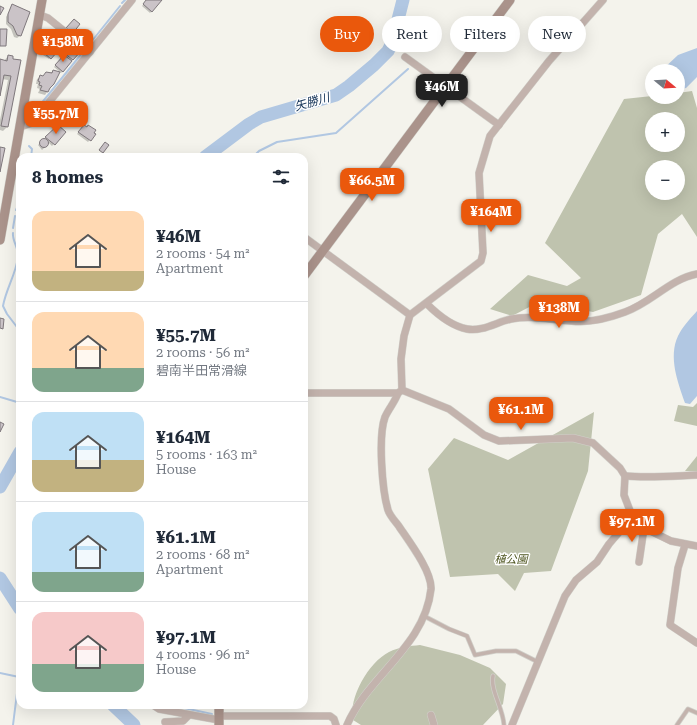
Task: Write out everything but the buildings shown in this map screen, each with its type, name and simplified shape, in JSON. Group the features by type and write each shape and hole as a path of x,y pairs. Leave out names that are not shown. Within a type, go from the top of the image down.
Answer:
{"street":[{"path":"0,240 42,0"},
{"path":"20,126 32,123 132,0"},
{"path":"308,270 510,0"},
{"path":"347,725 371,689 399,657 424,616 431,591 430,581 419,557 388,512 380,443 385,416 400,392 403,383 401,359 404,336 410,316 427,304 457,278 481,261 483,246 479,173 486,145 499,125 549,61 603,0"},
{"path":"40,15 48,18 90,52"},
{"path":"405,57 499,125"},
{"path":"308,240 410,316"},
{"path":"427,304 450,322 469,330 511,319 529,317 572,322 585,321 624,312 637,307 685,277 697,274"},
{"path":"308,393 400,392 448,409 484,435 499,441 573,438 593,443 620,468 624,476 624,495 632,516 632,522 609,544 597,562 576,580 565,596 512,725"},
{"path":"624,476 646,478 674,475 697,475"},
{"path":"632,522 670,541 685,545 697,546"},
{"path":"639,562 644,528"},
{"path":"685,545 678,568 670,625 697,643"},
{"path":"159,709 219,720 330,716 334,718 336,725"},
{"path":"219,709 219,720"},
{"path":"165,722 183,720 190,715"},
{"path":"430,715 434,725"}],"lane":[{"path":"424,616 449,629 467,636 475,655 496,651 516,651 538,662"},
{"path":"492,676 491,684 500,704 504,725"},
{"path":"677,725 688,708 697,713"}],"green space":[{"path":"692,91 697,108 697,237 682,214 658,234 641,295 593,312 539,302 512,316 490,309 528,275 567,286 581,278 545,243 624,99 645,97 645,104 685,104 685,92"},
{"path":"697,403 697,426 674,421 678,405 693,407"},
{"name":"植公園","path":"594,412 588,471 551,571 524,573 515,591 498,574 450,577 428,469 454,438 508,460"},
{"path":"697,456 697,471 685,471"},
{"path":"420,645 460,655 490,668 506,684 503,704 483,725 361,725 353,720 352,711 357,691 374,664 393,650"}],"water":[{"path":"697,48 697,77 685,88 685,64 668,64 678,55"},
{"path":"697,311 697,396 690,404 685,403 675,370 674,353 678,336"}],"waterway":[{"path":"122,3 125,0"},
{"name":"矢勝川","path":"210,153 249,124 261,117 336,95 349,86 388,51 392,43 403,0"},
{"path":"88,46 120,6"},
{"path":"32,115 83,52"},
{"path":"257,153 277,142 336,133 408,69"},
{"path":"29,146 32,149 32,153"},
{"path":"13,228 15,216"},
{"path":"13,233 16,245"},
{"path":"16,265 3,306 16,326"},
{"path":"0,397 16,402"},
{"name":"矢勝川","path":"0,487 16,459"},
{"name":"矢勝川","path":"0,578 16,603"},
{"path":"0,673 16,676"},
{"path":"13,725 16,701"},
{"name":"矢勝川","path":"117,709 134,725"},
{"path":"189,709 212,714"}]}
